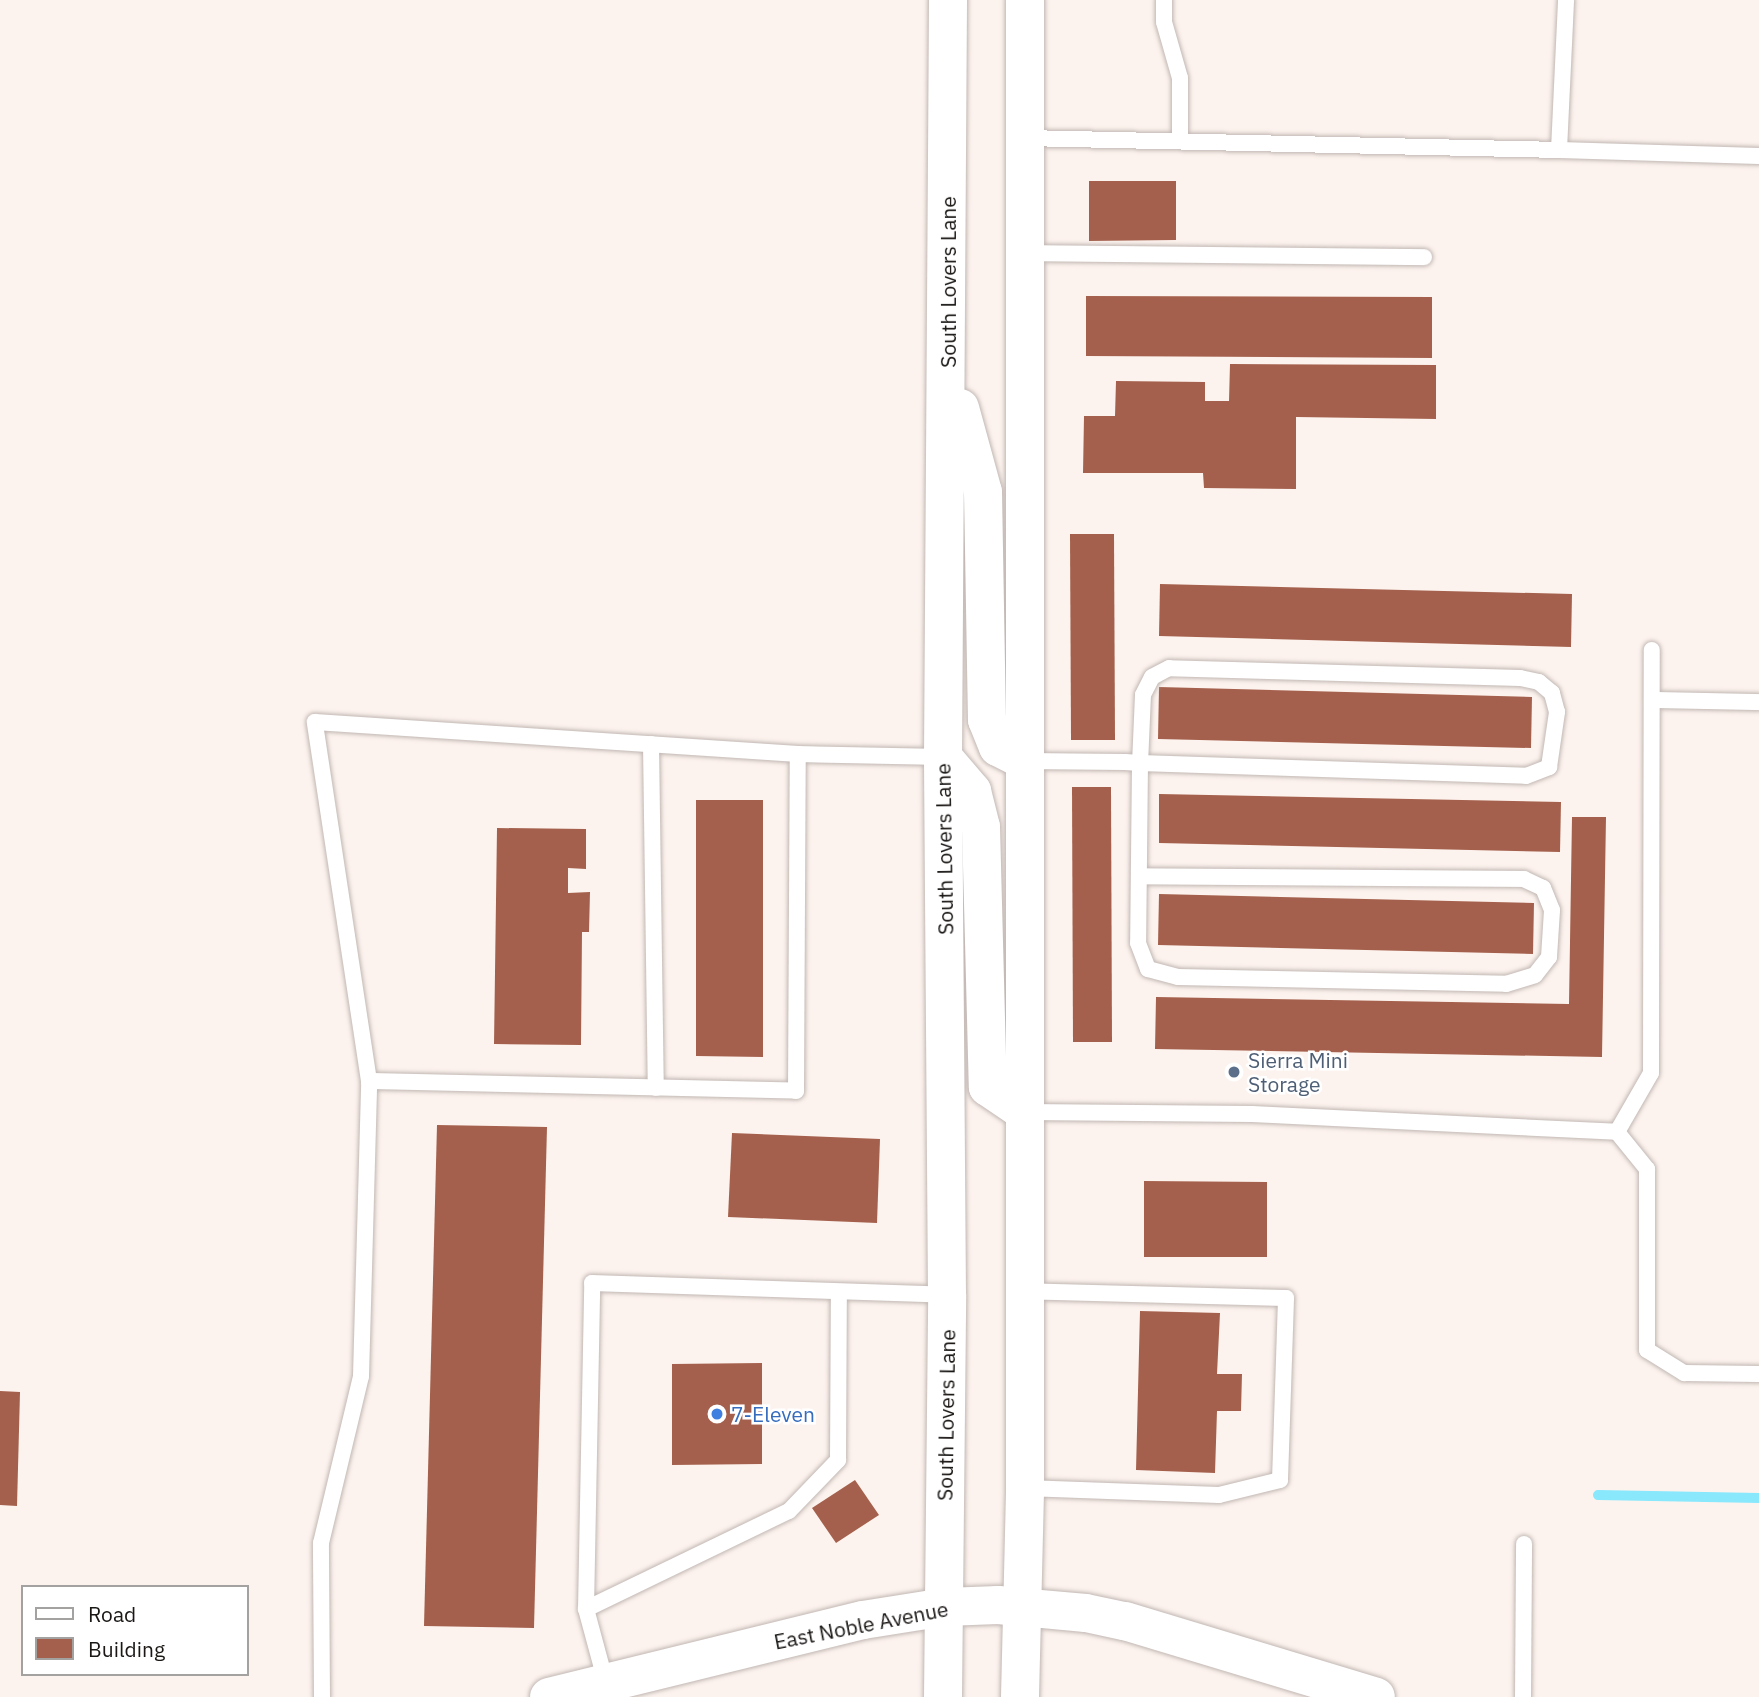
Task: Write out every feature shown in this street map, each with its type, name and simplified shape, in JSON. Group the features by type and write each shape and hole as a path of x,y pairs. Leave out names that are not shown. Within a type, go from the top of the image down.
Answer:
{"main road":[{"name":"South Lovers Lane","path":"943,1697 947,1295 943,757 948,365 948,0"},
{"path":"1020,1697 1025,1488 1025,0"},
{"path":"948,365 983,492 987,720 998,747 1026,761"},
{"path":"943,757 972,791 981,827 988,1087 1026,1112"},
{"name":"East Noble Avenue","path":"549,1697 834,1627 944,1607 1023,1606 1125,1621 1376,1697"}],"lane":[{"path":"1164,0 1164,22 1181,78 1180,141"},
{"path":"1559,150 1566,0"},
{"path":"1024,138 1759,156"},
{"path":"1024,253 1424,257"},
{"path":"1617,1132 1651,1073 1652,650"},
{"path":"1026,761 1140,763 1526,776 1549,767 1557,712 1552,693 1539,682 1520,678 1169,668 1152,677 1143,695 1140,763 1138,943 1148,969 1178,977 1506,984 1535,975 1549,957 1552,910 1543,888 1524,879 1139,876"},
{"path":"1652,700 1759,702"},
{"path":"322,1697 321,1543 361,1376 369,1081 316,722 798,754 943,757"},
{"path":"651,744 656,1088"},
{"path":"369,1081 796,1091 798,754"},
{"path":"1026,1112 1252,1114 1617,1132 1647,1169 1647,1350 1684,1373 1759,1374"},
{"path":"606,1683 586,1609 592,1283 947,1295"},
{"path":"1025,1291 1286,1298 1280,1480 1219,1495 1025,1488"},
{"path":"586,1609 789,1511 838,1460 839,1293"},
{"path":"1523,1697 1524,1544"}],"building":[{"path":"1089,181 1176,181 1176,240 1089,241"},
{"path":"1086,296 1432,297 1432,358 1086,356"},
{"path":"1230,364 1436,365 1436,419 1296,417 1296,489 1204,488 1203,473 1083,473 1084,416 1115,416 1116,381 1205,382 1205,401 1229,401"},
{"path":"1070,534 1114,534 1115,740 1071,740"},
{"path":"1160,584 1572,594 1571,647 1159,636"},
{"path":"1159,687 1532,697 1531,748 1158,739"},
{"path":"1072,787 1111,787 1112,1042 1073,1042"},
{"path":"1159,794 1561,802 1560,852 1159,843"},
{"path":"696,800 763,800 763,1057 696,1056"},
{"path":"1572,817 1606,817 1602,1057 1155,1049 1156,997 1569,1004"},
{"path":"497,828 586,829 586,869 568,868 568,893 590,892 589,932 582,932 581,1045 494,1044"},
{"path":"1159,894 1534,903 1533,954 1158,945"},
{"path":"437,1125 547,1127 534,1628 424,1626"},
{"path":"732,1133 880,1139 877,1223 728,1217"},
{"path":"1144,1181 1267,1182 1267,1257 1144,1257"},
{"path":"1140,1311 1220,1313 1217,1374 1242,1374 1241,1411 1217,1411 1215,1473 1136,1470"},
{"name":"7-Eleven","path":"762,1363 762,1464 672,1465 672,1364"},
{"path":"0,1391 20,1392 17,1506 0,1505"},
{"path":"855,1480 879,1515 836,1543 812,1508"}],"waterway":[{"path":"1598,1495 1759,1498"}],"place":[{"name":"Sierra Mini Storage","path":"1234,1072"},
{"name":"7-Eleven","path":"717,1414"}]}
